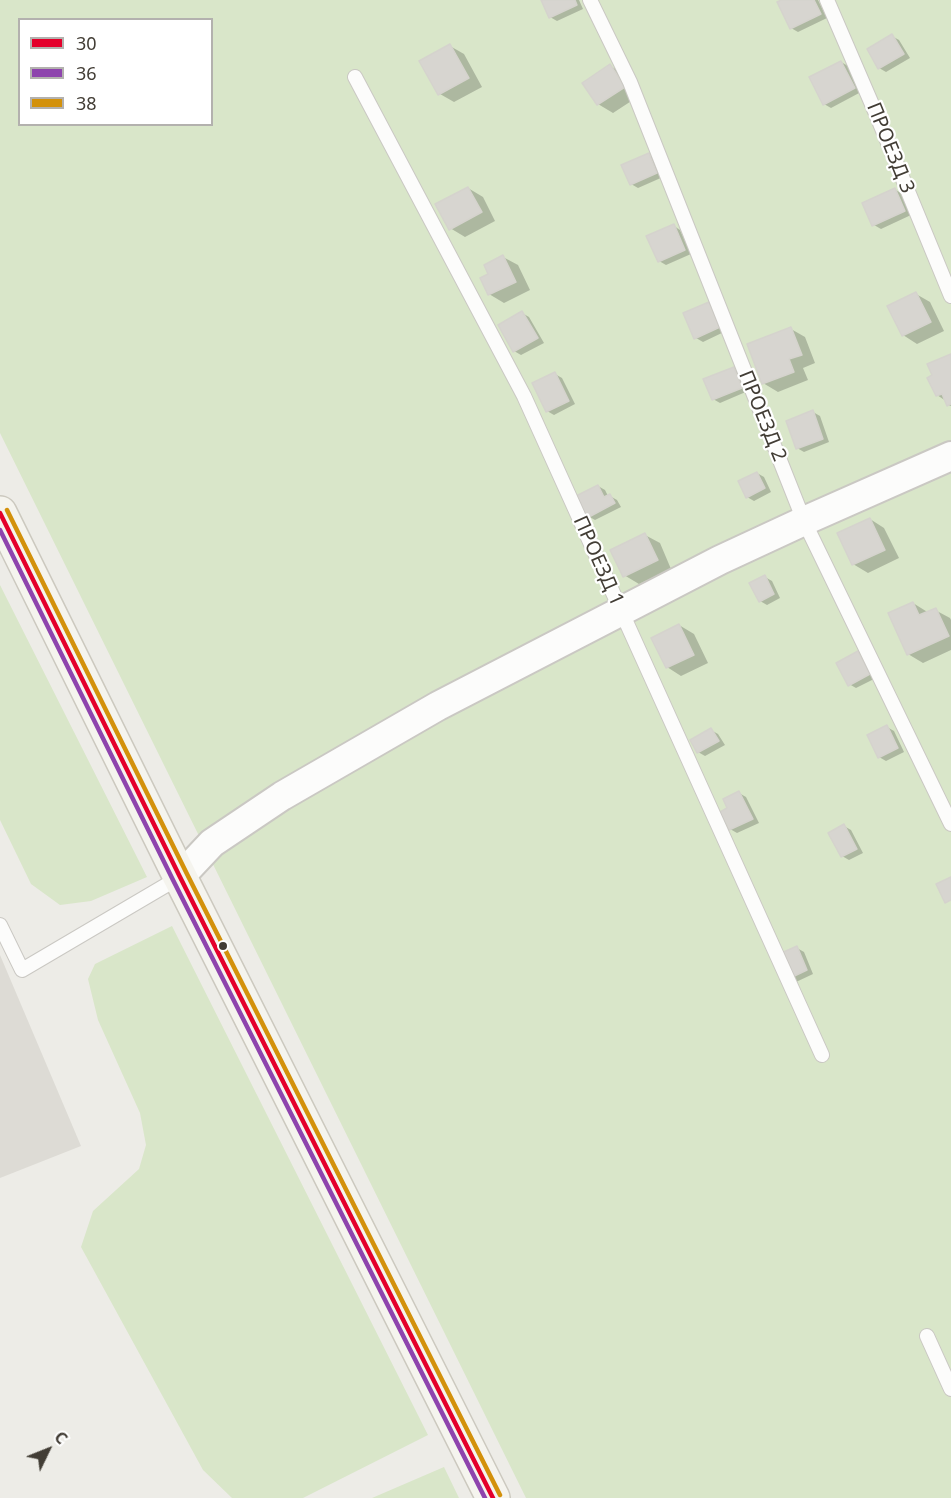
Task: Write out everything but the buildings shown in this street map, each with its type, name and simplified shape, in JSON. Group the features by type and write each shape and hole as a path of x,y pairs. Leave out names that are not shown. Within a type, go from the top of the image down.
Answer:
{"main road":[{"path":"0,513 9,551 180,877 493,1498"}],"street":[{"path":"180,877 212,843 282,796 438,706 720,560 951,456"}],"lane":[{"name":"ПРОЕЗД 2","path":"590,0 630,82 804,521 951,824"},
{"name":"ПРОЕЗД 3","path":"827,0 951,296"},
{"name":"ПРОЕЗД 1","path":"355,77 524,396 822,1055"},
{"path":"0,925 22,970 180,877"},
{"path":"927,1336 951,1389"}],"shaded area":[{"path":"0,955 81,1146 0,1178"}],"green space":[{"path":"0,0 951,0 951,1498 526,1498 0,433"},
{"path":"0,585 147,877 91,901 60,905 31,884 0,820"},
{"path":"172,926 428,1435 303,1498 232,1498 203,1470 81,1247 93,1211 139,1169 146,1145 140,1113 98,1020 88,979 95,964"},
{"path":"444,1467 459,1498 372,1498"}],"transit line":[{"name":"38","path":"7,510 187,874 500,1495"},
{"name":"30","path":"0,513 180,877 493,1498"},
{"name":"36","path":"0,530 173,880 485,1498"}]}
